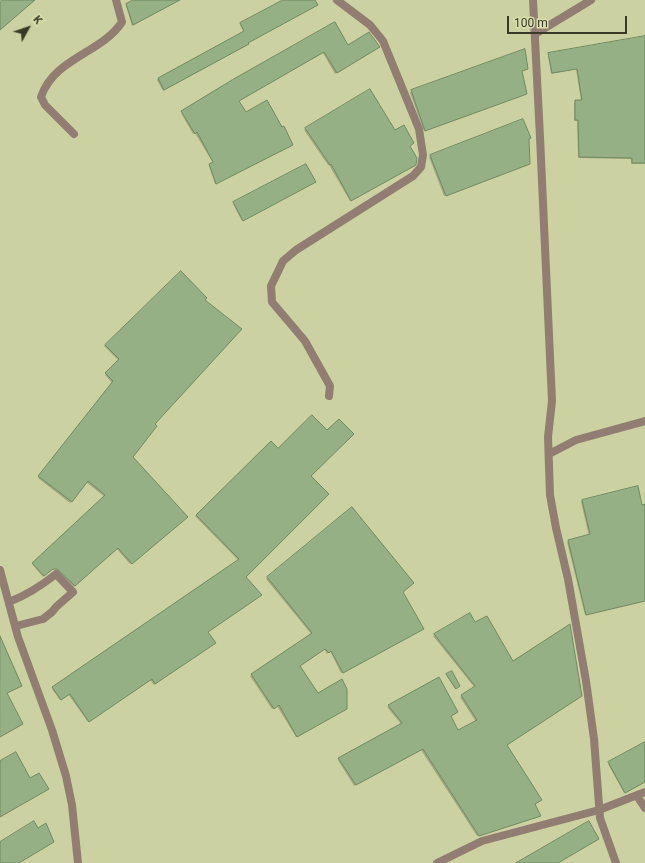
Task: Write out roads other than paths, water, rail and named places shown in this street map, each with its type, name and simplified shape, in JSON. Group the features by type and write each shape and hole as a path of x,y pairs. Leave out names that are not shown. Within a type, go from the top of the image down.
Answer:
{"street":[{"path":"74,134 45,105 41,97 45,86 62,67 93,48 118,28 122,22 116,0"},
{"path":"329,396 330,386 305,341 272,302 271,286 283,261 296,250 413,176 421,167 423,155 418,129 383,41 370,25 337,0"},
{"path":"533,0 552,401 548,437 550,495 568,579 586,681 594,739 600,818 616,863"},
{"path":"535,34 591,0"},
{"path":"549,454 576,440 645,421"},
{"path":"0,570 10,602 18,637 52,730 66,776 72,805 78,863"},
{"path":"10,602 38,588 56,574 73,592 43,619 16,626"},
{"path":"437,863 482,841 599,810 645,792"},
{"path":"637,796 645,808"}]}
